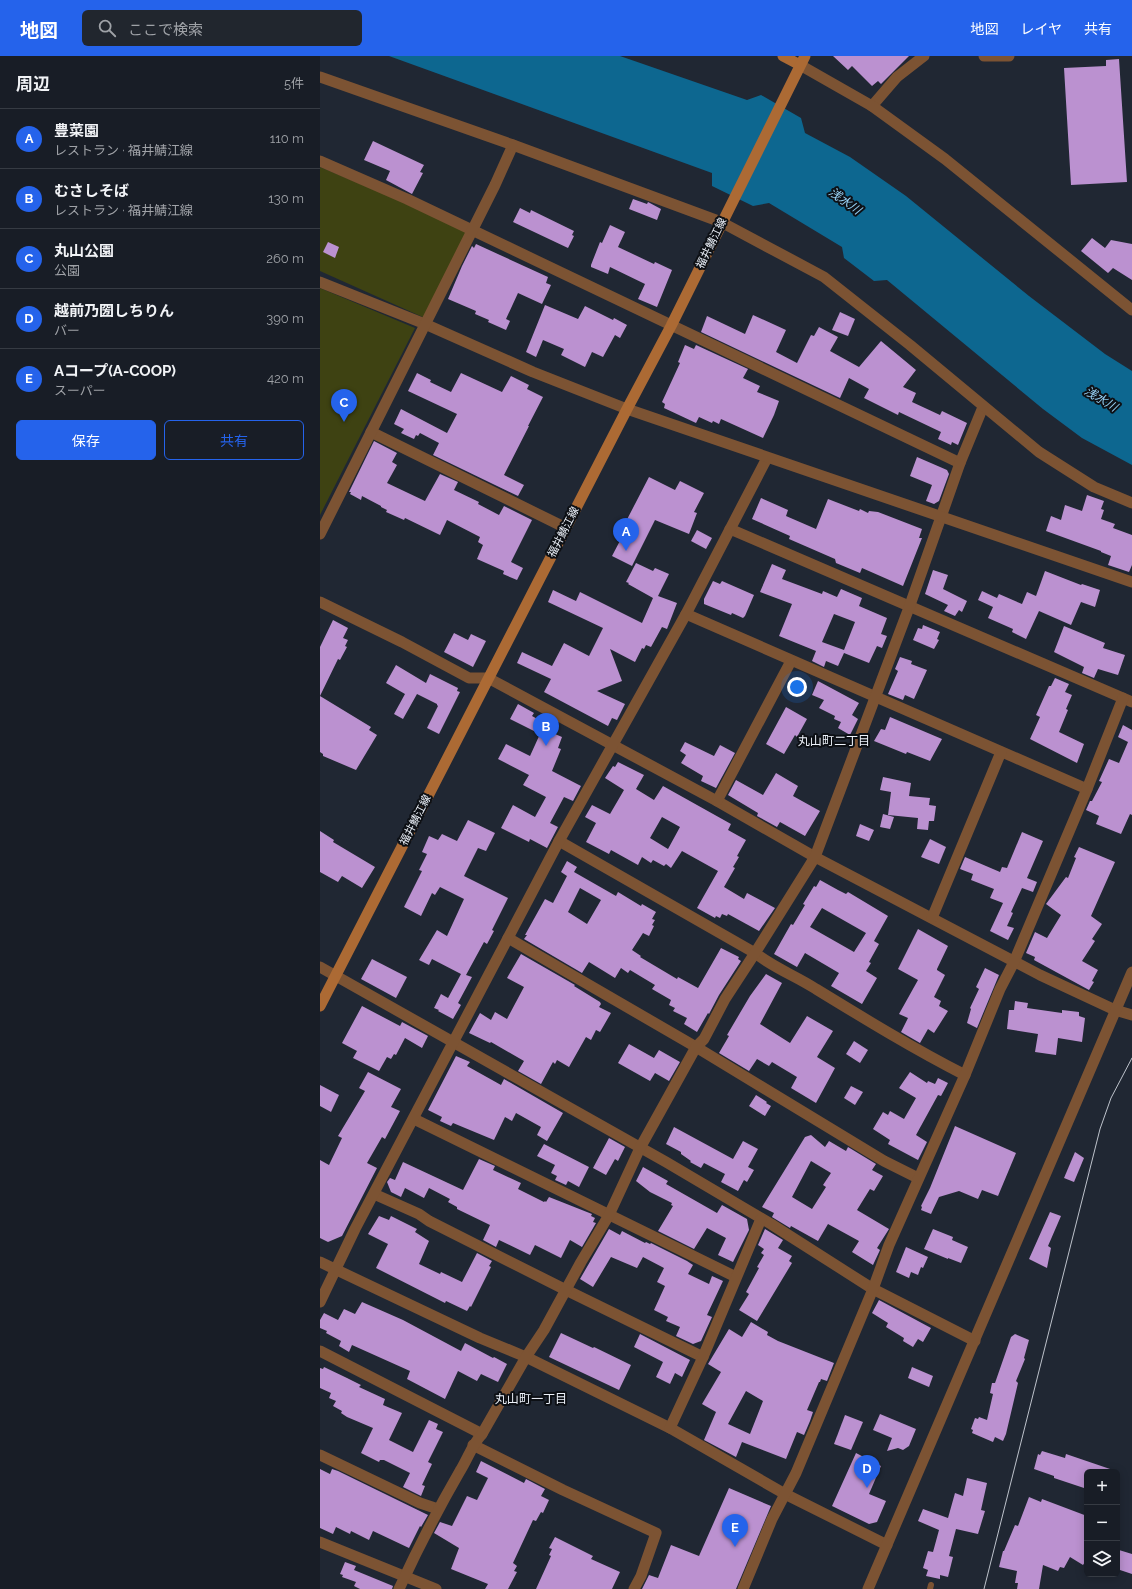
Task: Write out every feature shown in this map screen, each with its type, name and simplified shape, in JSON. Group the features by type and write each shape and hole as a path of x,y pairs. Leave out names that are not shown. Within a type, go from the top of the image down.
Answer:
{"main road":[{"path":"783,56 802,60"},
{"name":"福井鯖江線","path":"320,1006 626,409 671,326 802,60"}],"street":[{"path":"872,106 898,77 924,56"},
{"path":"984,56 1009,56"},
{"path":"802,60 872,106 945,159 1132,310"},
{"path":"320,77 513,145 721,222 824,277 910,345 1039,452 1094,487 1132,503"},
{"path":"320,534 472,231 513,145"},
{"path":"320,161 407,200 960,464"},
{"path":"320,282 425,324 533,372 626,409 1132,582"},
{"path":"399,1589 438,1509 462,1469 473,1445 482,1434 526,1357 544,1330 581,1262 609,1215 640,1148 696,1047 704,1039 725,999 815,857 910,605 960,464 983,407"},
{"path":"371,432 566,528"},
{"path":"320,1302 335,1269 559,841 686,614 767,458"},
{"path":"730,528 1127,700 1087,789 1014,962 1000,989 965,1075 889,1245 873,1289 796,1473 772,1519 743,1589"},
{"path":"320,602 402,642 469,678 488,678 717,801 815,857 1014,962 1115,1010 1132,1015"},
{"path":"686,614 1087,789"},
{"path":"717,801 791,661"},
{"path":"932,918 1001,752"},
{"path":"559,841 755,953 766,961 815,988 938,1061 965,1075"},
{"path":"508,938 696,1047 884,1161 918,1178"},
{"path":"320,967 454,1041 640,1148 761,1219 873,1289 975,1341"},
{"path":"868,1589 1132,972"},
{"path":"414,1119 736,1277"},
{"path":"374,1194 419,1214 566,1290 703,1357"},
{"path":"670,1428 703,1357 761,1219"},
{"path":"320,1262 480,1338 526,1357 670,1428 785,1494 887,1545"},
{"path":"320,1351 482,1434"},
{"path":"473,1445 563,1490 656,1533 641,1576 634,1589"},
{"path":"320,1455 420,1503 438,1509"},
{"path":"320,1542 436,1589"}],"green space":[{"path":"320,167 472,231 427,319 320,271"},
{"path":"320,288 415,328 320,515"}],"water":[{"name":"浅水川","path":"389,56 620,56 747,100 761,95 801,118 805,133 850,157 906,196 1029,296 1105,354 1132,371 1132,465 1082,438 1043,409 887,280 874,281 844,258 842,247 769,203 753,206 712,186 712,173"}],"building":[{"path":"833,56 909,56 881,84 878,81 872,86 852,66 848,70"},
{"path":"1119,59 1127,182 1071,185 1064,68 1106,66 1106,60"},
{"path":"373,141 424,165 420,172 423,173 412,194 386,180 390,171 364,160"},
{"path":"633,199 647,204 648,202 661,209 657,220 629,209"},
{"path":"520,208 530,213 531,210 574,231 572,235 574,236 568,248 513,222"},
{"path":"610,225 625,232 618,247 654,264 655,262 672,270 657,307 638,299 645,284 610,267 608,274 591,267 600,242 602,243"},
{"path":"1092,238 1105,248 1111,240 1132,244 1132,280 1113,268 1108,273 1081,251"},
{"path":"328,242 339,247 335,258 323,252"},
{"path":"476,244 548,277 546,283 551,285 542,304 518,293 506,319 510,321 506,330 475,314 476,311 448,299 472,246 474,248"},
{"path":"545,305 578,319 585,306 613,320 614,318 627,325 620,338 615,335 603,357 592,352 585,367 561,355 564,349 543,340 536,357 526,352"},
{"path":"840,312 855,319 848,336 832,330"},
{"path":"753,315 786,330 776,352 797,363 811,335 814,336 819,327 838,337 830,351 859,367 881,341 916,370 903,387 916,393 912,402 940,415 942,411 967,423 958,445 952,442 951,445 938,439 941,432 899,412 898,415 864,398 869,389 849,378 840,398 701,332 707,316 745,334"},
{"path":"685,345 694,349 696,345 748,369 743,378 760,386 757,392 779,401 763,438 721,419 719,424 713,421 712,423 699,417 696,423 664,408 665,404 662,402 680,363 678,362"},
{"path":"417,373 431,380 430,382 451,392 461,373 502,392 511,376 529,385 527,389 543,397 504,475 524,485 518,496 433,455 439,443 420,433 418,436 416,435 414,439 401,433 404,429 394,424 401,409 447,433 457,414 408,391"},
{"path":"374,441 397,453 392,462 397,465 387,483 425,501 440,474 458,482 454,490 479,502 478,504 499,515 504,506 532,520 511,562 523,568 517,580 503,574 504,571 477,559 483,545 478,542 480,537 447,520 440,535 405,518 404,520 386,512 387,510 381,506 362,496 361,500 350,494 351,492 349,492"},
{"path":"917,457 947,470 949,474 939,501 934,504 926,501 932,485 910,476"},
{"path":"649,477 675,490 680,481 704,493 694,512 697,513 689,534 655,520 632,566 612,556 623,535 620,533"},
{"path":"1087,495 1104,501 1101,509 1104,510 1101,519 1115,524 1113,528 1132,535 1132,565 1129,572 1108,565 1111,556 1101,551 1046,531 1051,516 1061,520 1065,505 1082,511"},
{"path":"761,498 788,510 786,516 816,529 828,499 859,511 860,509 868,513 869,511 878,512 922,529 919,538 922,538 903,586 862,568 860,573 836,563 835,559 789,539 790,536 752,519"},
{"path":"697,530 712,538 706,549 691,541"},
{"path":"636,563 653,571 655,568 669,574 658,596 677,603 667,629 662,627 651,647 646,645 644,649 642,648 635,662 610,649 622,681 597,691 625,704 617,720 612,718 608,726 544,692 551,679 517,663 522,652 552,666 564,643 589,656 603,628 548,602 553,590 576,601 580,592 642,623 653,598 626,582"},
{"path":"772,564 786,570 782,579 822,594 823,591 837,597 841,589 862,598 859,606 887,618 881,634 887,636 882,648 877,646 869,663 844,653 838,666 826,661 824,667 812,661 816,651 779,636 792,604 760,592","holes":["834,614 855,622 844,650 822,642"]},
{"path":"933,570 948,575 943,589 967,601 962,612 959,610 955,616 944,611 948,605 925,594"},
{"path":"1045,571 1081,585 1082,584 1100,590 1095,607 1081,602 1071,625 1039,611 1026,639 1012,632 1013,629 988,618 993,607 978,600 982,591 997,598 999,594 1022,604 1027,592 1036,596"},
{"path":"713,581 720,584 722,581 754,595 743,618 732,613 731,615 704,604 704,599"},
{"path":"333,620 348,628 343,638 348,640 345,646 347,647 340,660 338,659 320,696 320,647"},
{"path":"923,625 940,632 937,639 939,640 934,649 913,640 918,628 922,629"},
{"path":"1064,626 1105,643 1103,648 1125,655 1118,675 1098,669 1094,678 1082,673 1084,667 1054,652"},
{"path":"454,633 468,640 471,634 486,641 473,667 444,652"},
{"path":"900,657 912,661 911,664 927,670 914,699 905,695 903,700 888,694 898,671 895,669"},
{"path":"396,665 426,683 430,674 458,688 457,691 460,692 439,734 427,728 438,706 437,704 417,694 403,719 394,714 405,694 386,683"},
{"path":"1055,678 1069,684 1065,692 1072,695 1059,732 1084,744 1077,763 1030,739 1040,717 1036,715 1049,686 1051,686"},
{"path":"818,681 859,703 852,715 858,719 850,735 838,728 841,722 834,719 835,716 819,708 824,700 812,695"},
{"path":"320,696 371,727 369,730 377,735 356,770 323,756 320,752"},
{"path":"518,704 534,713 532,716 550,726 548,731 562,737 558,748 561,749 552,771 581,786 573,801 564,797 550,823 558,827 547,848 530,839 529,842 501,828 513,805 535,817 546,797 523,785 529,775 498,759 506,744 530,756 540,734 510,719"},
{"path":"786,707 807,719 797,737 795,735 784,754 766,744"},
{"path":"890,717 942,739 930,761 907,752 906,754 874,741 881,729 885,730"},
{"path":"1123,725 1132,730 1132,815 1130,814 1121,834 1096,824 1099,816 1086,810 1102,782 1099,781 1109,759 1119,763 1128,742 1118,737"},
{"path":"685,742 714,756 720,745 735,753 716,788 701,781 703,776 681,763 686,755 680,751"},
{"path":"618,762 644,775 636,789 654,800 663,786 731,824 728,830 746,840 737,856 739,857 733,867 735,868 724,887 744,899 747,893 775,908 759,931 728,914 727,916 722,914 720,918 716,916 715,918 697,908 718,871 682,851 671,868 666,864 664,866 653,860 651,863 642,857 638,865 611,850 609,854 586,842 596,823 585,817 592,805 610,814 624,790 605,778 613,766 615,767","holes":["662,817 680,827 668,849 650,838"]},
{"path":"776,773 798,786 793,796 820,811 805,836 780,822 777,827 757,816 758,813 728,795 736,780 763,795"},
{"path":"883,777 911,783 909,796 930,798 929,805 936,806 934,821 929,821 928,830 917,829 918,818 888,815 891,792 880,790"},
{"path":"883,814 894,817 890,829 880,827"},
{"path":"468,820 495,833 486,851 478,848 464,876 508,898 492,930 494,931 487,944 484,942 466,975 472,977 458,1003 461,1005 453,1019 434,1008 441,994 448,998 461,974 432,959 429,965 419,960 437,930 447,936 464,899 440,887 435,895 432,893 421,916 404,907 422,871 419,870 427,854 422,852 429,836 438,840 442,834 457,841"},
{"path":"860,824 874,830 869,841 856,836"},
{"path":"320,831 334,840 333,842 375,867 362,888 342,876 338,882 320,872"},
{"path":"1022,832 1043,841 1027,878 1037,882 1033,892 1022,888 1011,912 1013,913 1007,926 1014,928 1008,940 990,931 1003,903 990,898 994,889 971,880 973,874 960,869 965,857 1000,872 1002,867 1007,868"},
{"path":"930,839 946,847 939,864 921,857"},
{"path":"1079,847 1115,862 1091,916 1102,924 1092,939 1095,941 1082,961 1098,970 1092,981 1094,982 1089,990 1034,960 1035,957 1026,953 1035,932 1047,938 1061,915 1046,904 1066,877 1068,878 1076,858 1074,857"},
{"path":"567,861 577,867 574,872 616,896 618,892 641,906 642,904 656,912 652,919 655,920 652,925 654,926 649,936 643,933 632,950 641,956 640,957 677,979 678,977 698,988 721,948 739,957 738,959 741,961 697,1032 684,1024 687,1018 673,1011 675,1008 669,1005 671,1000 652,989 655,985 630,970 628,973 621,968 615,978 589,962 582,973 524,939 545,899 553,903 567,876 561,872","holes":["580,888 601,900 587,924 568,912"]},
{"path":"820,880 846,894 848,892 888,916 874,941 879,944 869,962 871,963 866,971 877,978 862,1004 831,986 839,973 805,953 797,967 774,954 791,924 793,925 805,905 803,904 814,886 816,887","holes":["822,908 866,933 854,952 810,927"]},
{"path":"918,929 948,946 937,969 945,975 934,997 941,1001 939,1006 948,1011 934,1033 928,1029 920,1043 901,1032 908,1018 899,1014 918,980 898,969"},
{"path":"521,954 575,985 574,986 600,1002 601,1004 599,1007 611,1013 600,1032 596,1030 591,1040 586,1037 569,1067 557,1060 555,1064 553,1062 541,1084 518,1071 524,1061 491,1042 490,1043 469,1033 480,1013 491,1020 495,1012 507,1019 524,987 507,978"},
{"path":"372,959 407,977 396,998 361,979"},
{"path":"985,968 999,975 977,1028 967,1023 970,1008 979,989 976,987"},
{"path":"766,974 782,983 760,1024 790,1043 807,1016 833,1031 817,1057 835,1068 816,1103 791,1088 797,1077 772,1062 769,1066 757,1059 749,1071 719,1053 729,1036 727,1035 750,996"},
{"path":"1015,1001 1028,1003 1027,1008 1062,1013 1062,1010 1079,1012 1079,1016 1085,1018 1082,1042 1058,1038 1056,1055 1035,1052 1038,1034 1007,1029 1009,1010 1014,1010"},
{"path":"362,1006 400,1026 402,1022 428,1036 422,1048 405,1038 396,1055 394,1054 391,1059 387,1057 379,1071 353,1058 357,1051 342,1043"},
{"path":"854,1041 868,1050 860,1063 846,1054"},
{"path":"629,1044 654,1058 659,1050 680,1062 669,1081 655,1073 650,1081 618,1063"},
{"path":"456,1056 470,1062 467,1066 501,1085 504,1079 563,1113 547,1141 537,1135 541,1127 516,1113 512,1121 505,1117 494,1140 453,1123 451,1126 440,1121 442,1117 428,1110"},
{"path":"368,1072 401,1089 391,1107 400,1111 385,1139 382,1137 367,1163 377,1168 342,1236 328,1242 320,1238 320,1160 329,1165 342,1138 338,1136 365,1091 359,1088"},
{"path":"910,1072 927,1083 928,1081 935,1084 938,1078 948,1083 941,1096 938,1095 916,1135 927,1142 918,1160 888,1144 890,1140 873,1129 883,1112 888,1115 890,1111 904,1119 916,1098 899,1088"},
{"path":"320,1085 339,1095 331,1112 320,1106"},
{"path":"851,1086 863,1092 855,1105 844,1098"},
{"path":"756,1095 771,1106 765,1116 749,1106"},
{"path":"955,1126 1016,1153 998,1196 982,1190 978,1199 959,1191 939,1197 931,1214 921,1210 921,1206 930,1188"},
{"path":"674,1127 733,1159 743,1141 758,1149 748,1167 754,1170 747,1182 744,1180 738,1191 721,1182 725,1174 704,1163 701,1168 690,1162 691,1161 681,1154 681,1152 666,1144"},
{"path":"811,1135 825,1147 829,1141 846,1151 848,1147 876,1164 872,1170 883,1176 874,1191 870,1189 857,1210 889,1229 877,1248 880,1250 873,1265 852,1252 859,1241 828,1224 818,1241 791,1226 790,1228 772,1217 774,1213 762,1207 805,1137","holes":["811,1161 831,1173 823,1185 826,1187 812,1209 792,1197"]},
{"path":"609,1138 625,1147 618,1161 615,1159 606,1175 593,1168"},
{"path":"544,1144 589,1167 579,1187 568,1181 566,1185 555,1180 557,1176 551,1173 555,1165 537,1156"},
{"path":"1075,1152 1084,1158 1074,1182 1064,1178"},
{"path":"479,1159 495,1166 493,1170 521,1183 518,1189 544,1202 546,1202 549,1197 592,1214 591,1216 595,1218 593,1222 596,1223 582,1247 570,1240 561,1258 535,1245 530,1255 499,1240 496,1247 483,1240 490,1225 457,1209 457,1207 448,1202 450,1199 429,1188 424,1198 405,1188 401,1197 391,1192 387,1182 390,1178 395,1180 403,1162 463,1190"},
{"path":"643,1167 668,1181 666,1184 717,1213 722,1205 747,1219 749,1230 733,1262 718,1255 726,1238 707,1228 694,1249 658,1231 673,1206 671,1205 672,1203 650,1192 636,1181"},
{"path":"1050,1212 1061,1216 1048,1246 1051,1248 1047,1268 1029,1259"},
{"path":"379,1216 389,1220 391,1216 417,1229 415,1232 429,1241 419,1264 440,1274 441,1272 462,1282 477,1253 492,1261 489,1266 491,1267 471,1307 470,1306 467,1311 446,1301 445,1303 376,1268 388,1244 368,1234"},
{"path":"609,1229 620,1235 622,1231 645,1243 651,1243 687,1261 693,1265 688,1274 709,1284 712,1276 723,1281 707,1315 712,1317 701,1341 693,1344 676,1336 680,1327 666,1321 668,1317 654,1310 665,1286 657,1282 664,1268 643,1257 637,1268 611,1257 593,1287 580,1279"},
{"path":"765,1229 783,1240 778,1248 792,1256 789,1261 792,1263 757,1321 739,1310 749,1294 746,1292 764,1255 761,1253 764,1249 758,1245"},
{"path":"933,1229 953,1237 952,1240 968,1247 961,1263 924,1249"},
{"path":"906,1247 928,1257 923,1268 921,1267 918,1275 911,1272 909,1278 896,1272"},
{"path":"879,1300 931,1328 923,1342 918,1339 913,1347 903,1341 904,1338 886,1327 888,1323 872,1313"},
{"path":"362,1302 403,1320 461,1351 465,1343 507,1364 498,1382 481,1374 477,1381 458,1371 445,1399 407,1379 410,1371 352,1345 349,1352 339,1346 341,1341 320,1328 320,1320 324,1313 338,1320 344,1309 355,1314"},
{"path":"751,1322 768,1332 767,1335 778,1341 834,1363 827,1381 821,1379 819,1382 807,1410 813,1412 804,1435 797,1432 786,1459 742,1442 736,1457 704,1440 716,1412 702,1404 721,1372 708,1364 729,1329 742,1337","holes":["746,1391 763,1401 750,1434 728,1424"]},
{"path":"561,1333 631,1365 619,1390 549,1357"},
{"path":"640,1334 690,1360 682,1377 675,1373 670,1384 656,1377 663,1362 634,1347"},
{"path":"1015,1334 1029,1340 1025,1359 1016,1381 1018,1383 1006,1434 1003,1441 995,1437 993,1442 972,1433 973,1430 971,1429 975,1418 978,1419 979,1417 987,1420 993,1394 990,1393 992,1383 995,1383 1011,1337"},
{"path":"324,1367 361,1385 359,1387 385,1399 383,1405 402,1413 389,1440 413,1452 429,1420 438,1424 436,1429 443,1432 428,1462 432,1464 422,1485 425,1486 421,1496 403,1487 410,1473 384,1460 380,1460 379,1462 361,1453 373,1428 347,1417 341,1413 342,1411 333,1406 336,1401 329,1398 331,1393 320,1388 320,1368 323,1369"},
{"path":"912,1367 933,1376 929,1387 908,1378"},
{"path":"880,1414 916,1429 909,1446 903,1450 898,1448 887,1451 892,1438 873,1430"},
{"path":"845,1415 863,1422 851,1450 834,1444"},
{"path":"1042,1451 1065,1458 1066,1454 1110,1469 1084,1469 1084,1488 1054,1478 1054,1476 1034,1469 1038,1454 1040,1455"},
{"path":"856,1453 881,1466 869,1494 886,1501 877,1522 869,1524 832,1506"},
{"path":"481,1461 524,1483 526,1479 545,1489 541,1496 549,1500 543,1513 541,1512 536,1521 533,1520 513,1563 517,1566 514,1571 517,1572 508,1589 485,1589 488,1584 451,1569 459,1548 434,1533 440,1522 452,1526 467,1496 477,1500 488,1478 476,1472"},
{"path":"320,1469 330,1474 332,1469 338,1471 428,1515 421,1527 420,1526 409,1548 373,1531 369,1540 351,1531 350,1534 336,1527 333,1534 320,1528"},
{"path":"967,1478 987,1483 981,1510 985,1511 978,1534 956,1529 949,1556 953,1557 948,1577 940,1575 940,1579 926,1576 928,1570 923,1568 928,1551 933,1552 939,1530 918,1521 923,1509 948,1518 955,1493 963,1496"},
{"path":"729,1488 771,1506 736,1589 642,1589 649,1575 658,1578 671,1545 699,1556"},
{"path":"1029,1497 1041,1502 1042,1499 1084,1515 1084,1564 1083,1565 1070,1557 1064,1568 1060,1567 1058,1571 1043,1565 1039,1589 1017,1589 1018,1583 1015,1583 1017,1571 999,1567 1003,1551 1015,1525 1018,1526"},
{"path":"555,1537 593,1556 591,1559 620,1572 612,1589 536,1589 551,1556 549,1555 552,1549 549,1548"},
{"path":"1120,1550 1132,1554 1132,1574 1120,1570"},
{"path":"345,1562 356,1566 354,1570 393,1586 392,1589 360,1589 354,1586 356,1582 342,1577 343,1575 340,1574"}],"tram line":[{"path":"984,1589 1100,1129 1111,1098 1132,1058"}],"place":[{"name":"丸山公園","path":"344,422"},
{"name":"豊菜園","path":"626,551"},
{"name":"むさしそば","path":"546,746"},
{"name":"越前乃圀しちりん","path":"867,1488"},
{"name":"Aコープ(A-COOP)","path":"735,1547"}],"district":[{"name":"丸山町二丁目","path":"834,741"},
{"name":"丸山町一丁目","path":"531,1399"}]}
